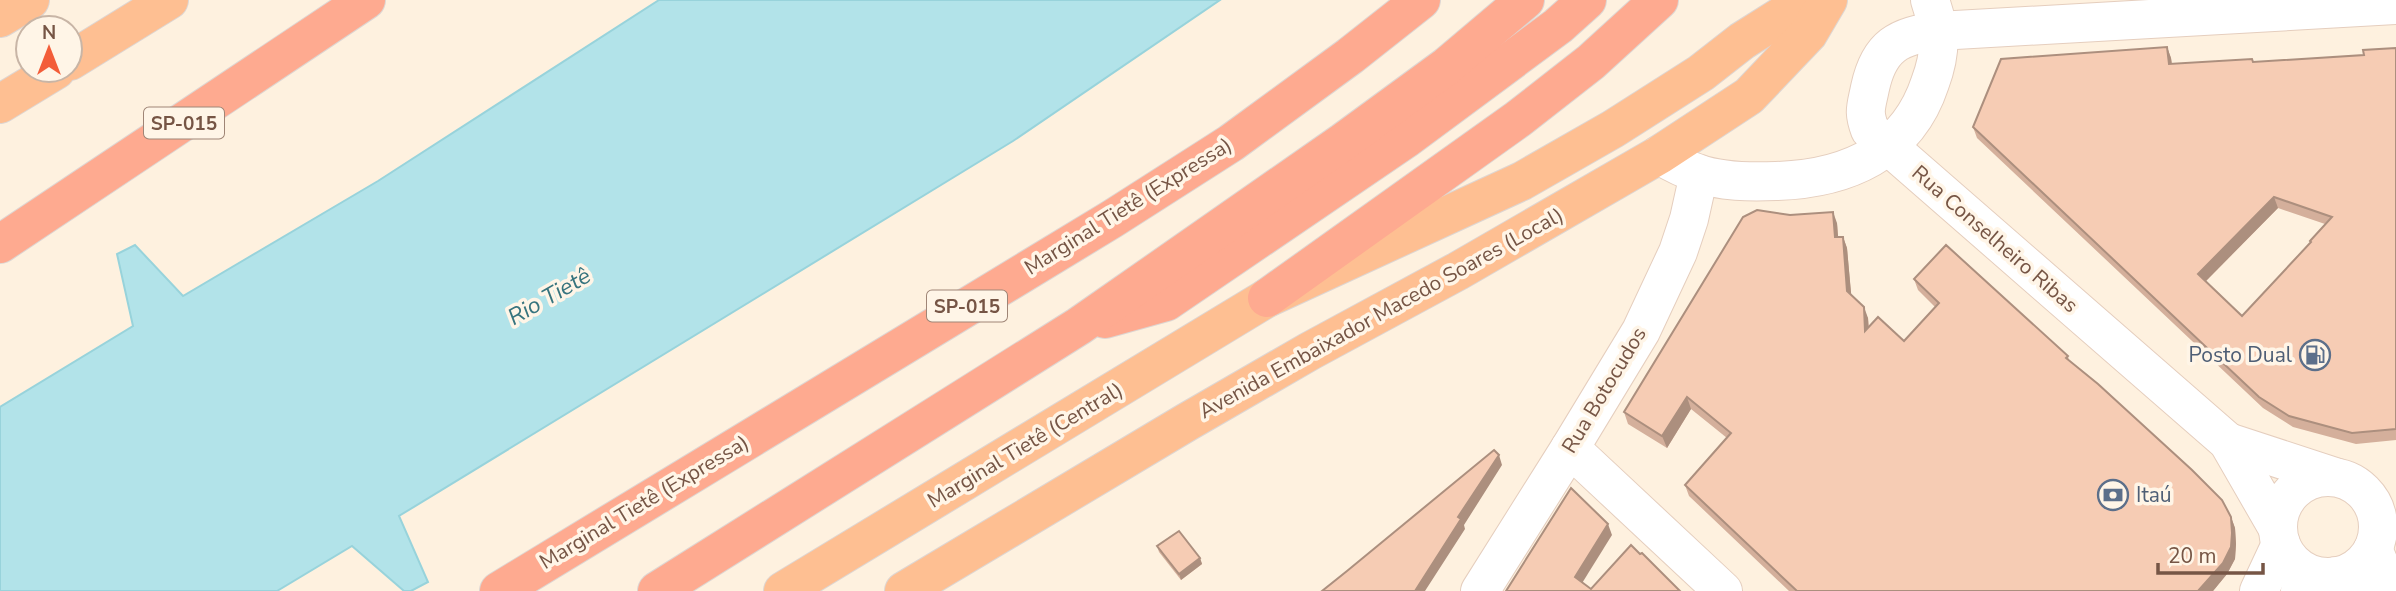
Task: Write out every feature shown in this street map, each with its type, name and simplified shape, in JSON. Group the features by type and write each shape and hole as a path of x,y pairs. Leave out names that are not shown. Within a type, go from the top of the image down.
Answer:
{"highway":[{"path":"0,18 30,0"},
{"path":"84,52 169,0"},
{"name":"SP-015","path":"0,244 366,0"},
{"name":"Marginal Tietê (Expressa)","path":"499,591 1112,219 1209,156 1350,56 1421,0"},
{"path":"657,591 1079,326 1447,66 1525,0"},
{"path":"1079,326 1166,302 1407,138 1558,26 1587,0"},
{"path":"1267,298 1518,119 1591,62 1660,0"},
{"name":"Marginal Tietê (Central)","path":"783,591 1267,298 1522,181 1614,129 1807,0"},
{"name":"Avenida Embaixador Macedo Soares (Local)","path":"904,591 1221,402 1458,271 1659,155 1749,96 1808,34 1828,0"},
{"path":"0,104 33,84"}],"street":[{"path":"1659,155 1699,174 1751,182 1800,181 1838,173 1889,147 1905,132 1924,100 1936,66 1934,16 2396,5"},
{"name":"Rua Conselheiro Ribas","path":"1934,16 1881,57 1873,76 1864,115 1870,130 2228,442 2279,536"},
{"name":"Rua Botocudos","path":"1480,591 1641,331 1678,252 1699,174"},
{"name":"Rua Conselheiro Ribas","path":"2228,442 2346,481"},
{"path":"1570,448 1723,591"},
{"path":"2259,591 2279,536 2280,510 2288,495 2301,484 2317,478 2396,486"},
{"path":"2346,481 2367,495 2374,507 2391,591"},
{"path":"2279,536 2287,556 2297,566 2329,584 2364,562 2382,540"}],"water":[{"name":"Rio Tietê","path":"659,0 1220,0 1013,141 399,516 428,582 411,591 404,591 352,546 277,591 0,591 0,407 133,326 117,254 135,245 183,296 378,181"}],"building":[{"path":"2167,47 2169,64 2252,59 2253,62 2364,55 2363,50 2396,48 2396,429 2352,433 2289,416 2259,397 1973,127 2001,59","holes":["2274,197 2332,217 2242,316 2198,274"]},
{"path":"1757,210 1790,215 1833,212 1835,237 1843,237 1847,291 1864,307 1865,331 1878,317 1904,341 1939,303 1914,279 1946,245 2222,500 2231,517 2232,533 2231,547 2223,563 2198,591 1797,591 1685,485 1731,433 1687,397 1662,436 1624,412 1743,217"},
{"path":"1494,450 1499,455 1458,517 1461,519 1415,591 1322,591 1347,571"},
{"path":"1571,488 1608,524 1575,577 1591,589 1631,545 1680,591 1506,591"},
{"path":"1179,531 1200,558 1179,574 1157,546"}],"place":[{"name":"Posto Dual","path":"2315,355"},
{"name":"Itaú","path":"2113,495"}]}
